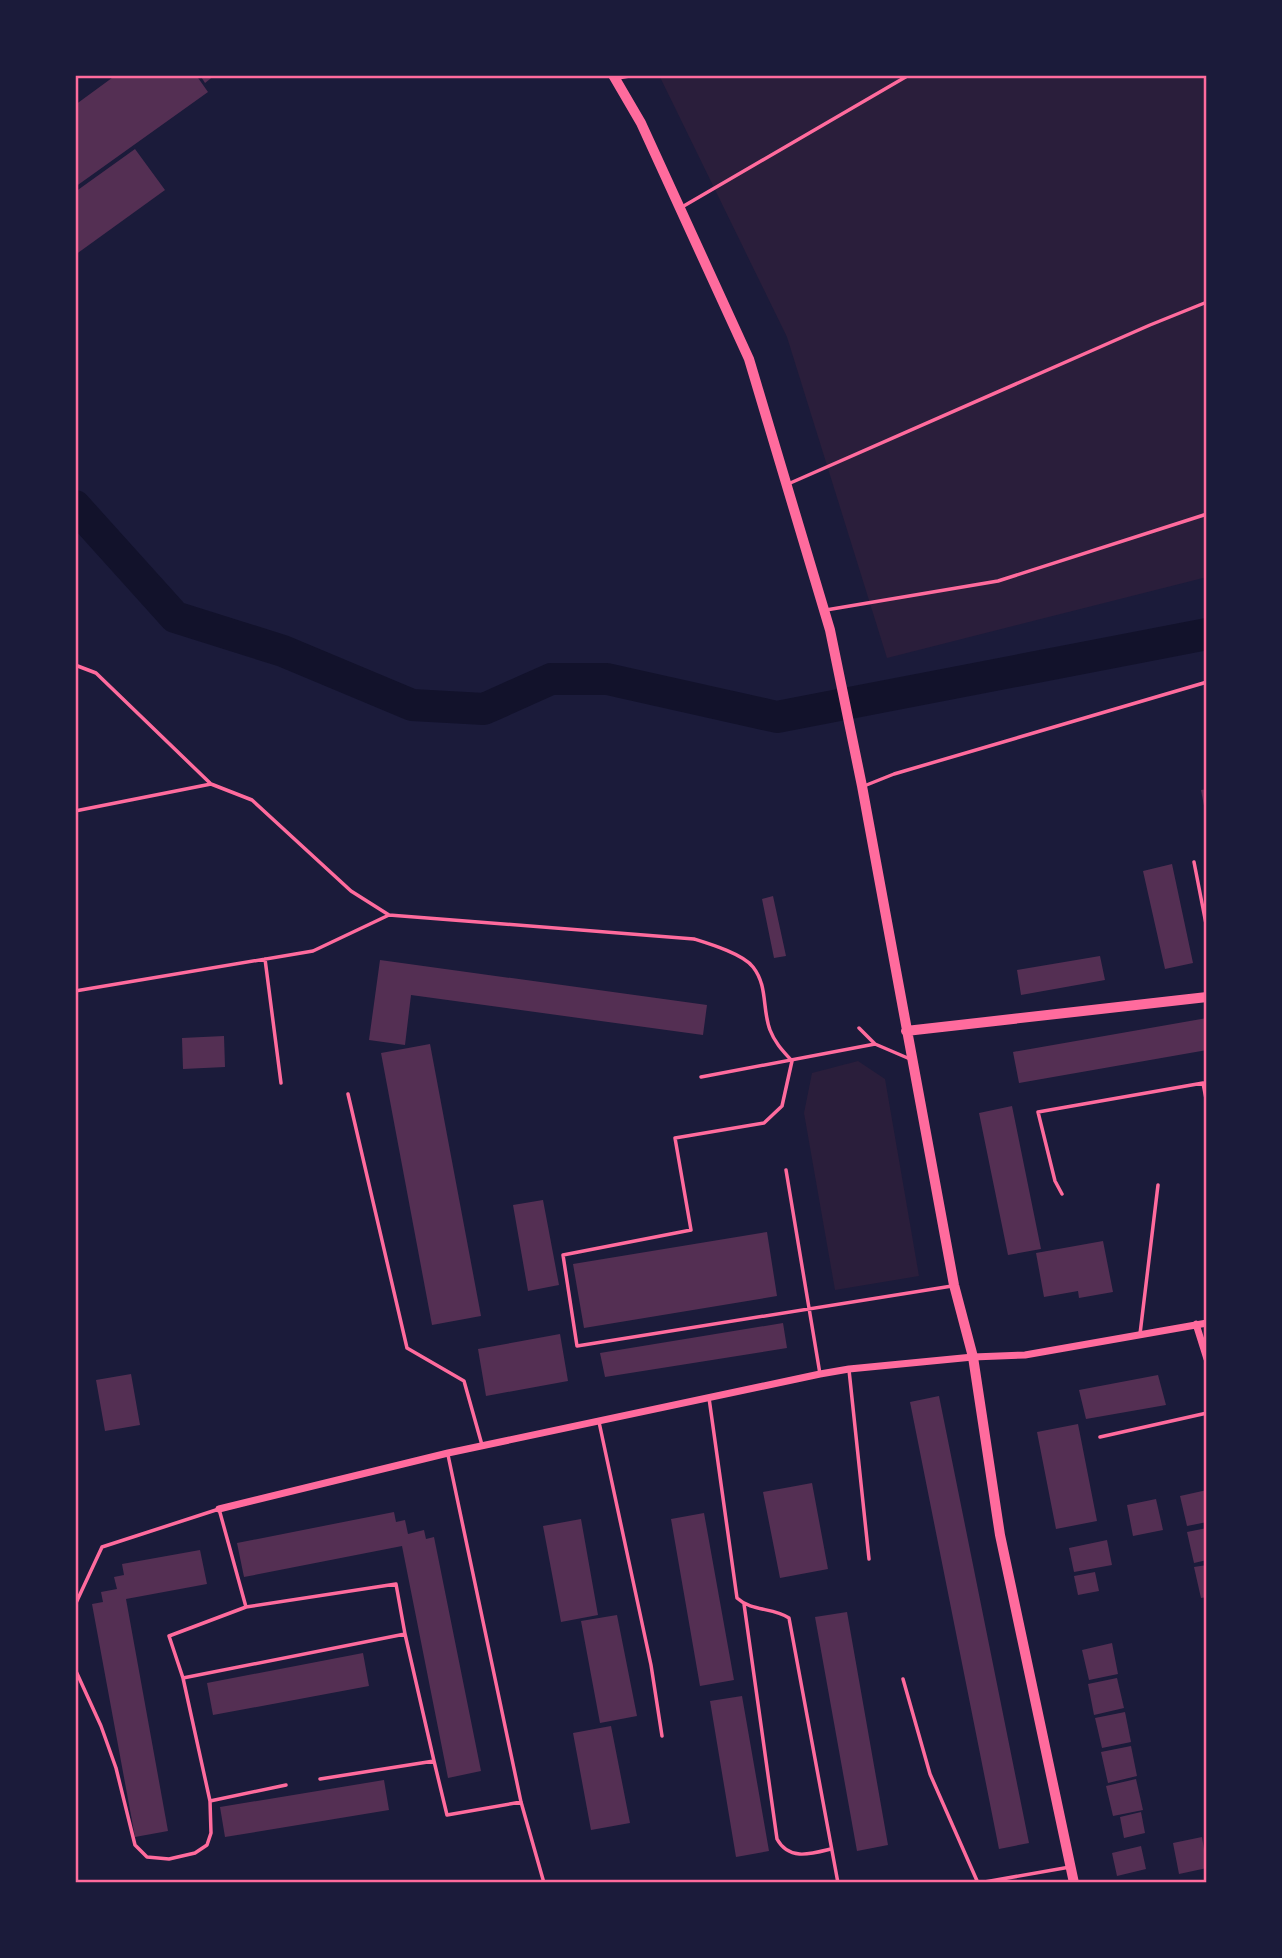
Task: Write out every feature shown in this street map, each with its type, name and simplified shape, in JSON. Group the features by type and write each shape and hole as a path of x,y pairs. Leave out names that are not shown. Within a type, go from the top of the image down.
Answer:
{"street":[{"path":"614,77 641,123 749,359 830,630 862,786 954,1285 973,1357 1000,1535 1074,1883"},
{"path":"906,1031 1207,997"},
{"path":"219,1509 448,1453 820,1374 973,1357 1025,1355 1207,1322"},
{"path":"1196,1324 1207,1359"}],"lane":[{"path":"614,77 635,75"},
{"path":"680,208 909,75"},
{"path":"786,485 1207,302"},
{"path":"824,611 998,581 1207,514"},
{"path":"75,665 96,673 211,784 252,800 351,891 388,915 694,939 725,950 752,965 763,986 769,1028 777,1044 792,1061"},
{"path":"862,786 894,774 1207,682"},
{"path":"75,811 211,784"},
{"path":"1194,862 1207,929"},
{"path":"75,991 313,951 388,915"},
{"path":"265,959 281,1083"},
{"path":"859,1028 875,1044 912,1059"},
{"path":"701,1077 875,1044"},
{"path":"792,1061 782,1106 764,1123 675,1138 691,1230 563,1255 578,1346 954,1285"},
{"path":"1062,1194 1055,1181 1038,1112 1205,1083 1207,1104"},
{"path":"348,1094 407,1348 464,1381 482,1447"},
{"path":"786,1170 820,1374"},
{"path":"1140,1335 1158,1185"},
{"path":"849,1369 869,1559"},
{"path":"709,1398 737,1598 754,1608 782,1613 789,1618 838,1883"},
{"path":"1100,1437 1207,1413"},
{"path":"599,1421 651,1665 662,1736"},
{"path":"448,1453 520,1802 544,1883"},
{"path":"75,1605 103,1547 219,1509 246,1607"},
{"path":"75,1669 101,1726 116,1768 135,1845 147,1857 169,1859 195,1853 207,1845 211,1833 210,1801 183,1678 169,1636 246,1607 396,1584 447,1815 520,1802"},
{"path":"744,1604 778,1839 782,1848 794,1854 810,1855 832,1849"},
{"path":"183,1678 405,1634"},
{"path":"903,1679 930,1774 978,1883 1071,1867"},
{"path":"320,1779 434,1761"},
{"path":"210,1801 286,1785"}],"shaded area":[{"path":"659,75 1207,75 1207,577 887,658 787,337"},
{"path":"858,1061 885,1079 919,1276 835,1290 804,1113 812,1073"}],"building":[{"path":"116,75 196,75 208,92 75,187 75,105"},
{"path":"200,75 215,75 205,83"},
{"path":"135,149 165,190 75,255 75,192"},
{"path":"1207,789 1207,811 1205,811 1201,790"},
{"path":"1172,864 1193,963 1165,969 1143,871"},
{"path":"773,896 786,956 774,958 762,899"},
{"path":"1100,956 1105,980 1021,995 1017,970"},
{"path":"380,960 707,1005 703,1035 411,995 405,1045 369,1040"},
{"path":"1207,1018 1207,1050 1019,1083 1013,1052"},
{"path":"224,1036 225,1067 183,1069 182,1038"},
{"path":"430,1044 481,1316 432,1325 381,1053"},
{"path":"1012,1106 1041,1249 1008,1255 979,1113"},
{"path":"543,1200 559,1285 528,1291 513,1205"},
{"path":"767,1232 777,1296 584,1328 573,1264"},
{"path":"1103,1241 1113,1292 1079,1298 1078,1291 1044,1297 1036,1253"},
{"path":"783,1323 787,1348 605,1377 600,1353"},
{"path":"560,1334 568,1381 486,1396 478,1349"},
{"path":"131,1374 140,1425 105,1431 96,1380"},
{"path":"1158,1375 1166,1405 1086,1419 1079,1390"},
{"path":"939,1396 1029,1843 999,1849 910,1402"},
{"path":"1078,1424 1097,1521 1056,1529 1037,1432"},
{"path":"812,1483 828,1569 780,1578 763,1492"},
{"path":"1207,1490 1207,1522 1187,1526 1180,1496"},
{"path":"1156,1499 1163,1530 1133,1536 1127,1505"},
{"path":"394,1512 396,1522 405,1520 408,1534 424,1530 426,1539 434,1537 481,1771 448,1778 402,1546 244,1577 237,1543"},
{"path":"704,1513 734,1680 700,1686 671,1519"},
{"path":"581,1519 598,1615 561,1622 543,1526"},
{"path":"1207,1528 1207,1560 1194,1563 1187,1532"},
{"path":"1107,1540 1112,1565 1074,1572 1069,1548"},
{"path":"200,1550 207,1584 126,1599 168,1831 135,1837 92,1604 103,1602 101,1592 117,1589 114,1577 124,1575 122,1564"},
{"path":"1207,1565 1207,1597 1201,1598 1194,1567"},
{"path":"1095,1572 1099,1591 1078,1595 1074,1576"},
{"path":"847,1612 888,1845 857,1851 815,1617"},
{"path":"617,1615 637,1716 600,1723 581,1621"},
{"path":"1112,1643 1118,1674 1089,1680 1082,1650"},
{"path":"363,1653 369,1686 213,1715 207,1683"},
{"path":"1117,1678 1124,1708 1094,1715 1088,1684"},
{"path":"742,1696 769,1851 736,1857 710,1701"},
{"path":"1125,1712 1131,1742 1102,1748 1095,1718"},
{"path":"611,1726 630,1823 591,1830 573,1733"},
{"path":"1131,1746 1137,1776 1108,1783 1101,1752"},
{"path":"1136,1779 1143,1810 1113,1816 1106,1786"},
{"path":"384,1780 389,1810 225,1837 220,1807"},
{"path":"1141,1812 1145,1833 1124,1838 1120,1817"},
{"path":"1202,1837 1207,1868 1179,1874 1173,1843"},
{"path":"1141,1846 1146,1869 1117,1876 1112,1853"}],"waterway":[{"path":"75,506 175,617 283,651 412,705 484,709 551,679 607,679 777,717 1207,634"}]}
